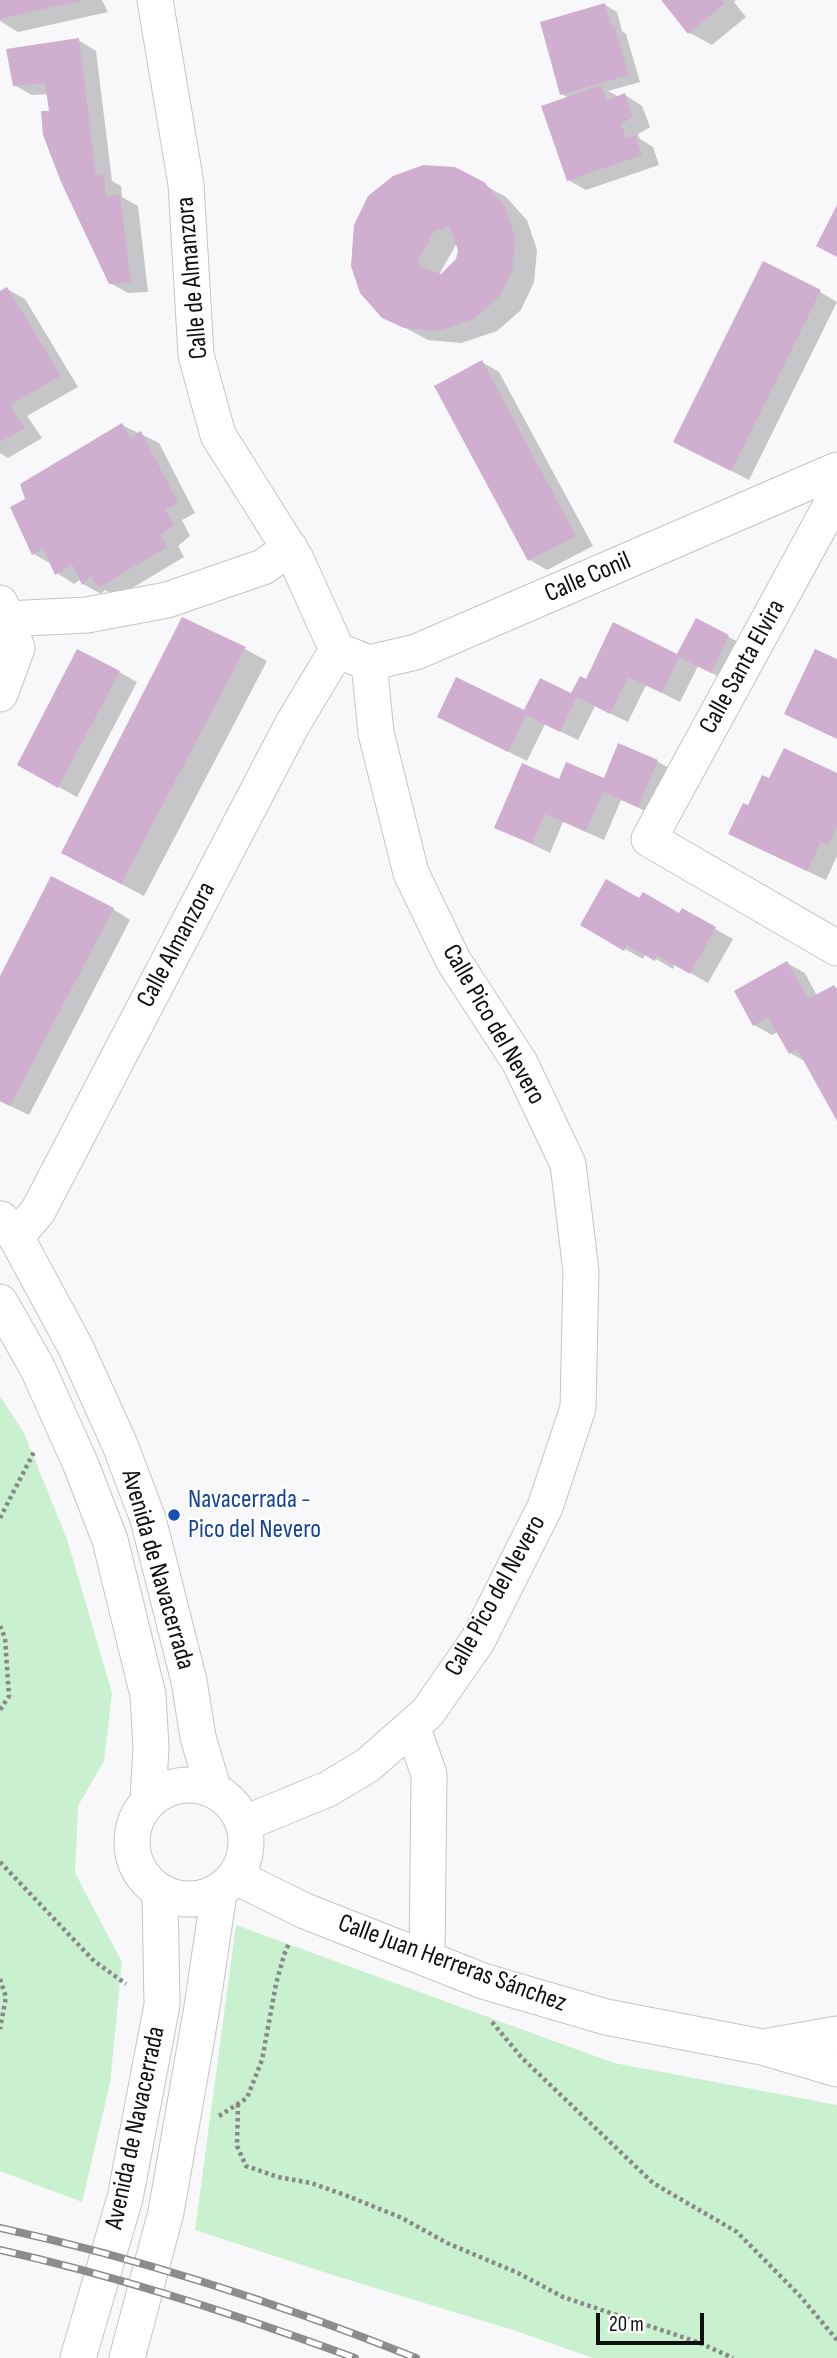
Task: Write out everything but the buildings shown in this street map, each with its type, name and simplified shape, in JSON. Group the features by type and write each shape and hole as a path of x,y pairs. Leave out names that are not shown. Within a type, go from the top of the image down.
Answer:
{"street":[{"name":"Calle de Almanzora","path":"161,0 186,184 196,355 218,435 290,548 337,650"},
{"name":"Calle Conil","path":"369,663 416,652 837,470"},
{"name":"Calle Santa Elvira","path":"837,494 649,839 837,948"},
{"path":"0,694 16,648 3,611 87,615 167,600 263,567 290,548"},
{"path":"337,650 369,663"},
{"name":"Calle Almanzora","path":"8,1228 38,1211 286,737 337,650"},
{"name":"Calle Pico del Nevero","path":"243,1824 328,1788 368,1765 428,1712 478,1640 545,1507 578,1408 581,1271 568,1164 520,1063 453,960 411,873 376,733 369,663"},
{"name":"Avenida de Navacerrada","path":"8,1228 76,1348 120,1445 148,1519 189,1681 198,1737 213,1788"},
{"name":"Avenida de Navacerrada","path":"9,1317 38,1368 81,1465 110,1540 148,1695 151,1747 148,1800"},
{"path":"412,1726 429,1774 427,1959"},
{"path":"177,1784 213,1788 241,1814 248,1843 228,1885 188,1901 160,1893 136,1867 132,1828 148,1800 177,1784"},
{"name":"Avenida de Navacerrada","path":"127,2358 166,2212 228,1885"},
{"name":"Calle Juan Herreras Sánchez","path":"228,1885 305,1911 483,1981 606,2017 762,2047 837,2069"},
{"name":"Avenida de Navacerrada","path":"78,2358 125,2198 161,2009 160,1893"},
{"path":"762,2047 837,2034"}],"path":[{"path":"0,1515 56,1409"},
{"path":"0,1626 9,1696 0,1710"},
{"path":"0,1862 94,1961 161,2009"},
{"path":"178,2144 247,2098 262,2060 284,1955 305,1911"},
{"path":"0,1979 6,1997 0,2028"},
{"path":"489,2018 522,2059 653,2183 737,2232 800,2296 837,2340"},
{"path":"238,2104 237,2146 246,2166 345,2195 402,2218 447,2243 518,2273 563,2297 700,2343 733,2358"}],"green space":[{"path":"0,1396 24,1433 67,1539 112,1693 104,1761 78,1806 75,1873 122,1962 110,2083 82,2202 0,2171"},
{"path":"236,1925 614,2063 837,2105 837,2358 593,2358 516,2331 195,2230"}],"railway":[{"path":"0,2228 211,2284 416,2358"},
{"path":"0,2250 179,2298 355,2358"}],"place":[{"name":"Navacerrada - Pico del Nevero","path":"174,1515"}]}
